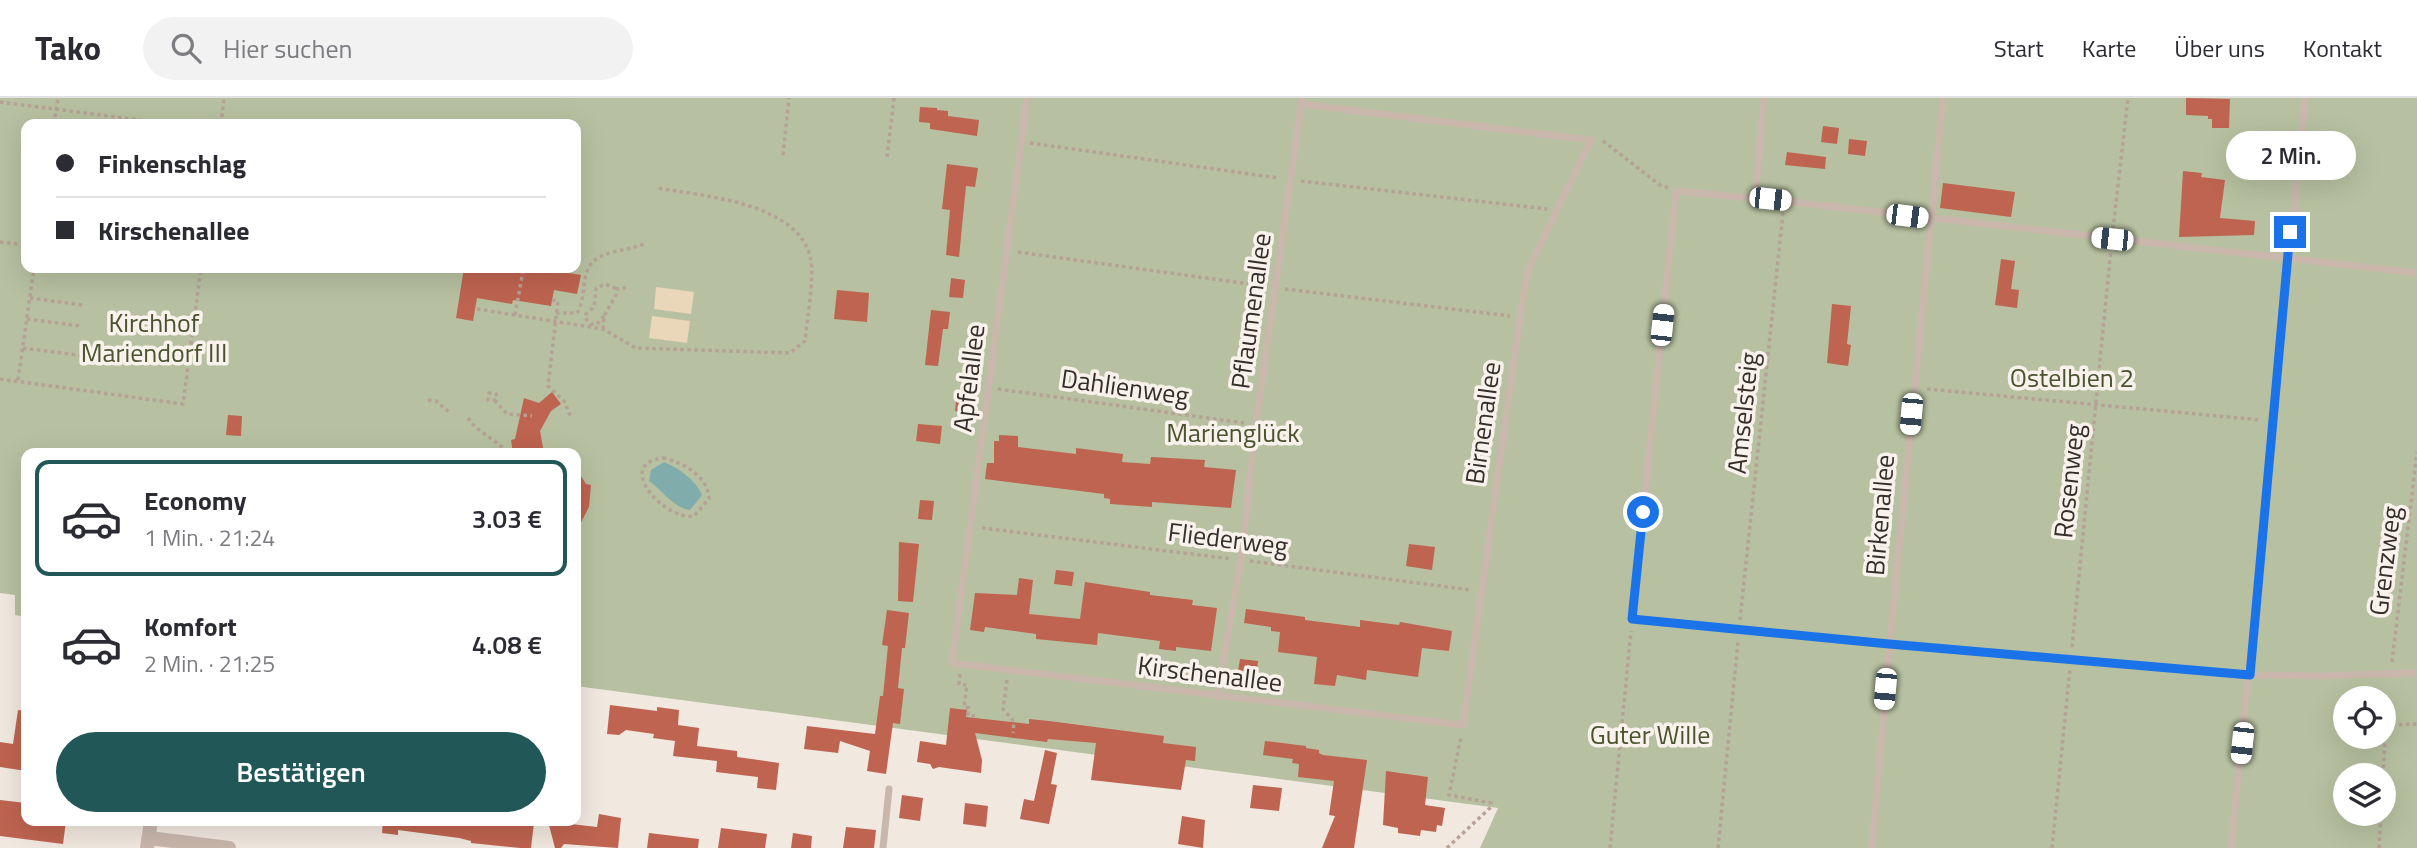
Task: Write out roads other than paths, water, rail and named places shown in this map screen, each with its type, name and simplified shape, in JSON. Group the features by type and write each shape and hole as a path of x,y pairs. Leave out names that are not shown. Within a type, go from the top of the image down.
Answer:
{"street":[{"path":"148,843 229,848"}],"lane":[{"name":"Apfelallee","path":"952,663 1027,98"},
{"path":"1755,198 1764,98"},
{"name":"Birkenallee","path":"1872,848 1889,644 1943,98"},
{"path":"2231,848 2250,675 2287,259 2305,98"},
{"name":"Birnenallee","path":"1302,101 1591,140 1528,270 1480,591 1463,725"},
{"name":"Pflaumenallee","path":"1217,697 1241,560 1256,425 1302,101"},
{"path":"2417,273 1676,191 1632,619 2250,675 2417,673"},
{"name":"Kirschenallee","path":"952,663 1463,725"},
{"path":"883,848 890,789"}],"water":[{"path":"664,462 686,475 696,484 702,495 690,510 673,502 649,481 651,470"}],"park label":[{"name":"Kirchhof Mariendorf III","path":"154,338"},
{"name":"Ostelbien 2","path":"2072,378"},
{"name":"Marienglück","path":"1233,433"},
{"name":"Guter Wille","path":"1650,735"}]}
